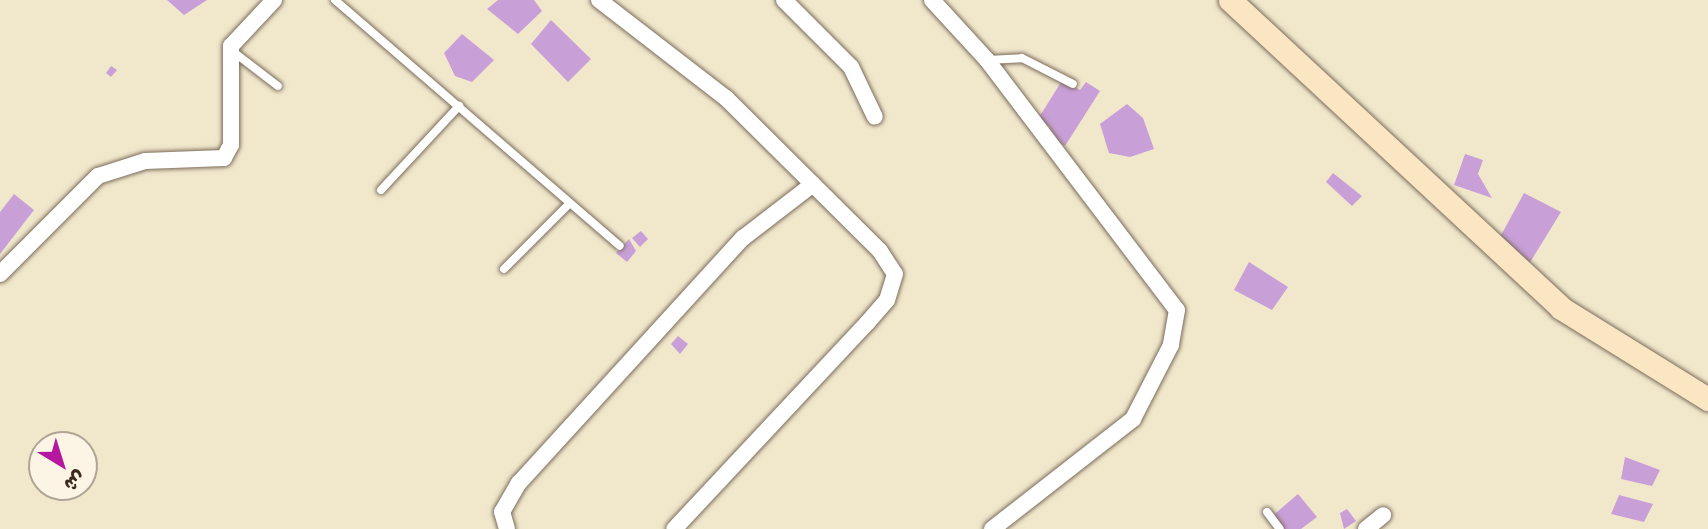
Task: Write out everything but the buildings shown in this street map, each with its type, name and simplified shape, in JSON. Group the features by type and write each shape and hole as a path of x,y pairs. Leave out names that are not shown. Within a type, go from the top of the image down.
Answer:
{"street":[{"path":"0,274 98,176 145,161 224,159 231,145 231,50 240,31 274,0"},
{"path":"599,0 726,98 889,261 894,286 674,529"},
{"path":"784,0 845,59 875,117"},
{"path":"932,0 987,60 1173,301 1177,326 1133,419 992,529"},
{"path":"1230,0 1562,308 1708,399"},
{"path":"507,529 502,512 519,483 743,238 813,184"},
{"path":"1366,529 1383,515"}],"lane":[{"path":"335,0 620,246"},
{"path":"231,50 278,86"},
{"path":"987,60 1022,58 1073,83"},
{"path":"381,190 459,106"},
{"path":"505,269 570,203"},
{"path":"1267,512 1280,529"}]}
